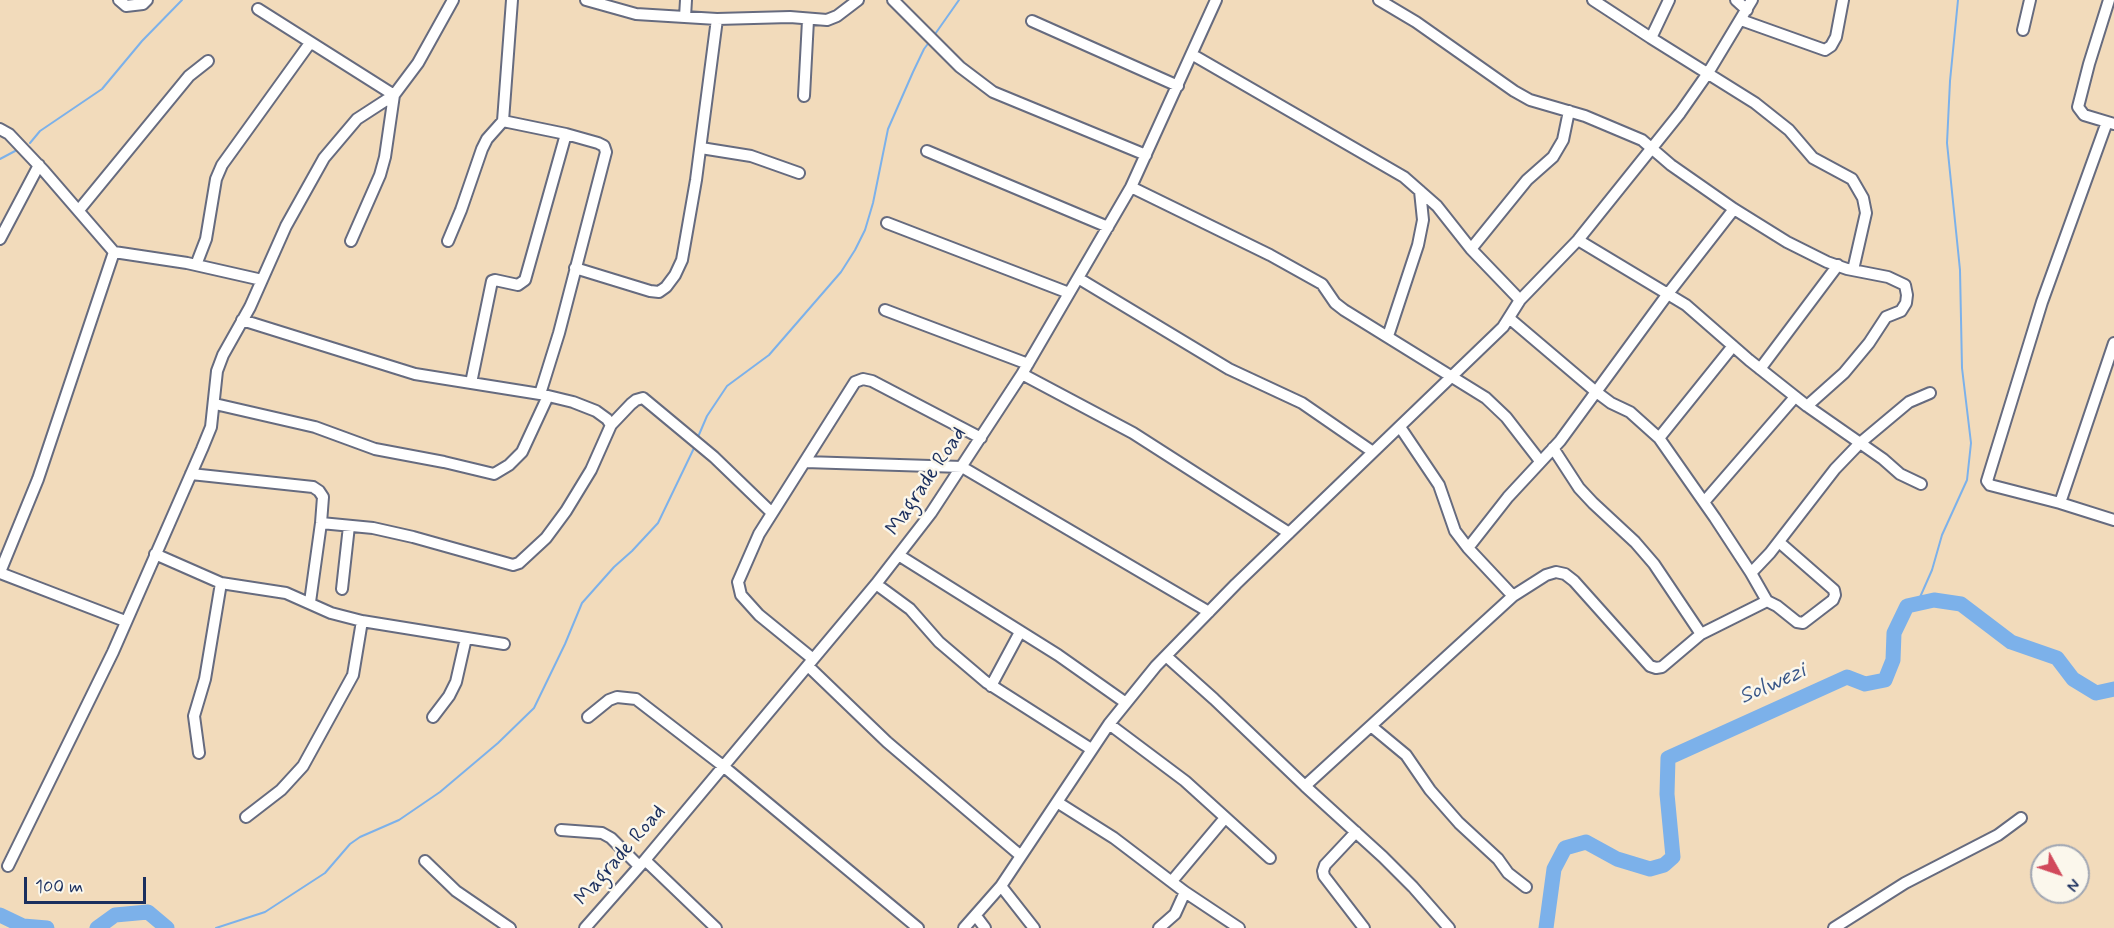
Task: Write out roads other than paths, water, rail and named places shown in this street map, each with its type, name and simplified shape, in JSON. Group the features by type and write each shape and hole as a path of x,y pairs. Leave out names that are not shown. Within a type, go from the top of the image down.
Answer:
{"street":[{"path":"119,0 126,6 143,4 147,0"},
{"path":"8,866 108,662 191,474 211,427 218,371 224,355 286,226 324,158 357,119 394,95 418,63 453,0"},
{"path":"448,241 482,149 487,139 503,121 512,0"},
{"path":"586,0 636,14 717,19 768,17 808,20 827,20 837,16 858,0"},
{"path":"685,16 686,0"},
{"path":"893,0 960,67 993,92 1146,154"},
{"name":"Magrade Road","path":"585,928 876,584 931,513 1025,369 1131,187 1216,0"},
{"path":"1379,0 1416,22 1514,91 1543,105 1569,111 1642,140 1734,209 1788,242 1838,265 1901,282 1907,290 1906,303 1901,311 1882,321 1869,343 1844,372 1807,406"},
{"path":"1593,0 1772,115 1789,130 1813,158 1852,179 1863,198 1866,213 1853,270"},
{"path":"1651,38 1669,0"},
{"path":"1736,0 1747,10 1825,50 1831,46 1836,37 1843,0"},
{"path":"2023,30 2030,0"},
{"path":"2109,0 2078,104 2079,110 2084,115 2110,123 2042,302 1988,481 1990,485 2114,520"},
{"path":"258,9 394,95"},
{"path":"964,928 1001,886 1109,724 1166,656 1289,533 1492,338 1509,318 1520,300 1578,240 1652,149 1708,73 1747,10"},
{"path":"576,268 659,292 675,275 682,260 701,148 717,19"},
{"path":"804,96 808,20"},
{"path":"1032,21 1178,86"},
{"path":"196,265 206,239 216,179 222,165 310,43"},
{"path":"1192,55 1404,177 1437,206 1471,249 1520,300"},
{"path":"79,210 189,76 208,61"},
{"path":"351,241 380,175 385,157 394,95"},
{"path":"1471,249 1527,180 1553,158 1563,140 1569,111"},
{"path":"215,404 315,427 375,449 494,474 509,465 522,452 544,395 606,152 604,146 598,142 503,121"},
{"path":"0,129 9,134 39,165 114,252 196,265 262,280"},
{"path":"471,383 492,281 518,285 525,279 566,134"},
{"path":"701,148 750,156 799,173"},
{"path":"927,151 1108,227"},
{"path":"0,239 39,165"},
{"path":"1131,187 1313,278 1344,310 1453,376 1496,406 1540,461"},
{"path":"1388,336 1418,245 1423,220 1420,191"},
{"path":"1468,548 1508,497 1553,448 1734,209"},
{"path":"887,223 1069,293"},
{"path":"1578,240 1692,309 1795,397 1900,474 1921,484"},
{"path":"114,252 38,479 0,573 125,621"},
{"path":"1761,369 1838,265"},
{"path":"1078,278 1229,369 1302,403 1373,452"},
{"path":"885,310 1025,369 1132,433 1289,533"},
{"path":"1509,318 1595,391 1611,403 1630,412 1659,438 1704,502 1767,601 1797,622 1803,623 1833,600 1834,590 1779,542"},
{"path":"242,320 415,374 544,395 573,402 596,411 611,425"},
{"path":"2060,503 2114,343"},
{"path":"1659,438 1733,346"},
{"path":"981,438 872,381 859,379 759,534 740,576 739,589 759,615 810,662 879,734 1021,856"},
{"path":"1751,573 1779,542 1835,469 1860,443 1909,402 1930,393"},
{"path":"1704,502 1795,397"},
{"path":"321,523 373,528 513,565 519,563 546,538 562,518 591,470 611,425 636,400 643,399 714,458 772,513"},
{"path":"1400,427 1439,485 1455,531 1513,596"},
{"path":"1553,448 1579,488 1635,542 1654,564 1701,633"},
{"path":"805,462 962,467 1209,612"},
{"path":"191,474 313,487 322,497 321,523 310,602"},
{"path":"342,590 349,526"},
{"path":"155,554 221,583 270,589 310,602 331,613 362,621 504,644"},
{"path":"900,555 1059,655 1126,703"},
{"path":"1305,786 1513,596 1546,575 1556,572 1565,574 1574,581 1650,666 1656,668 1662,667 1701,633 1767,601"},
{"path":"199,753 194,716 205,679 221,583"},
{"path":"876,584 910,609 947,650 992,686 1091,749"},
{"path":"246,817 280,790 303,766 353,675 362,621"},
{"path":"992,686 1020,632"},
{"path":"433,717 449,696 456,682 466,638"},
{"path":"1166,656 1356,832 1413,887 1449,928"},
{"path":"588,717 609,700 617,697 636,699 723,766 918,928"},
{"path":"1109,724 1185,781 1270,858"},
{"path":"1371,726 1406,755 1430,790 1459,823 1498,859 1508,873 1526,887"},
{"path":"1057,802 1114,838 1185,892 1239,928"},
{"path":"1172,881 1225,818"},
{"path":"1834,928 1905,883 1998,835 2021,818"},
{"path":"561,830 602,833 611,838 717,928"},
{"path":"1356,832 1325,865 1323,871 1324,876 1364,928"},
{"path":"425,861 456,891 510,928"},
{"path":"1001,886 1034,928"},
{"path":"1159,928 1175,914 1185,892"},
{"path":"976,916 985,928"}],"waterway":[{"path":"30,143 40,131 102,89 142,41 182,0"},
{"path":"933,37 959,0"},
{"path":"1917,604 1932,570 1942,535 1967,480 1971,443 1962,368 1960,270 1947,143 1958,0"},
{"path":"698,437 707,416 727,386 769,355 841,272 855,250 865,230 873,203 888,129 913,72 930,41"},
{"path":"0,159 17,150"},
{"path":"216,928 265,912 325,873 350,844 360,837 399,820 440,792 498,743 534,708 582,603 658,523 695,446"},
{"name":"Solwezi","path":"1546,928 1554,869 1565,848 1586,842 1617,859 1650,869 1664,865 1673,857 1667,794 1668,758 1847,677 1865,684 1885,680 1893,660 1894,633 1907,606 1934,600 1961,604 2011,642 2057,658 2073,679 2096,693 2114,689"},
{"name":"Solwezi","path":"97,928 115,915 148,912 167,928"},
{"name":"Solwezi","path":"0,915 23,926 47,928"}]}
